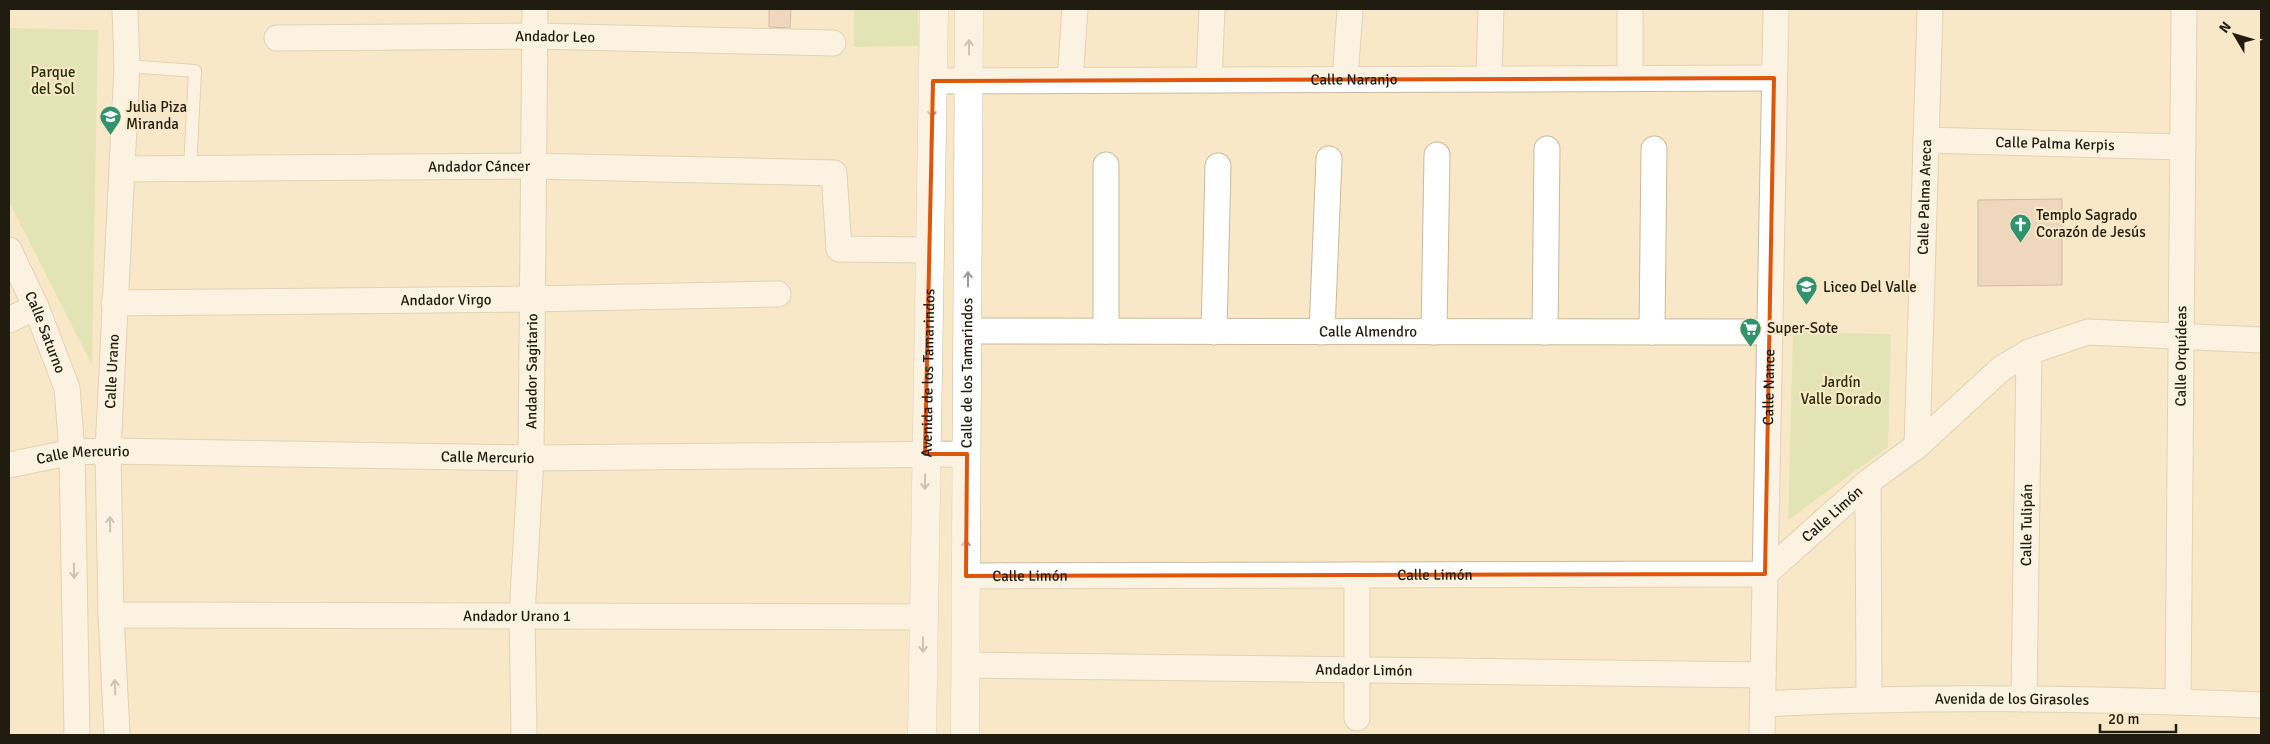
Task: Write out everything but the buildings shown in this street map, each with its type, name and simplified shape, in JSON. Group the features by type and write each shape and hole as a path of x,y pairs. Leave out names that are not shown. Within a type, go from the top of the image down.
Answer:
{"street":[{"name":"Calle Urano","path":"117,735 111,615 108,451 127,66 125,9"},
{"name":"Andador Sagitario","path":"524,735 522,615 531,458 535,9"},
{"name":"Avenida de los Tamarindos","path":"922,735 925,454 934,9"},
{"name":"Calle de los Tamarindos","path":"965,735 969,9"},
{"path":"1070,80 1075,9"},
{"path":"1209,80 1212,9"},
{"path":"1344,79 1350,9"},
{"path":"1489,79 1491,9"},
{"path":"1630,9 1630,78"},
{"name":"Calle Nance","path":"1762,735 1776,9"},
{"name":"Calle Palma Areca","path":"1917,446 1930,9"},
{"name":"Calle Orquídeas","path":"2178,702 2184,9"},
{"name":"Andador Leo","path":"277,38 535,36 832,43"},
{"name":"Calle Naranjo","path":"933,81 1774,78"},
{"name":"Calle Palma Kerpis","path":"1926,140 2183,147"},
{"path":"1545,332 1547,149"},
{"path":"1652,332 1654,149"},
{"path":"1434,332 1437,155"},
{"path":"1322,332 1329,159"},
{"path":"1106,165 1106,331"},
{"name":"Andador Cáncer","path":"123,169 533,166 834,173 839,249 929,250"},
{"path":"1214,332 1218,166"},
{"name":"Calle Saturno","path":"9,250 36,308 67,388 72,452"},
{"name":"Andador Virgo","path":"114,303 531,299 778,294"},
{"path":"9,320 36,308"},
{"name":"Calle Almendro","path":"968,331 1769,332"},
{"name":"Calle Limón","path":"966,576 1765,574 1868,482 1917,446 2002,368 2029,352 2088,332 2261,340"},
{"name":"Calle Tulipán","path":"2024,699 2029,352"},
{"name":"Calle Mercurio","path":"9,465 72,452 108,451 531,458 967,454"},
{"path":"72,452 77,735"},
{"name":"Calle Limón","path":"1868,482 1869,698"},
{"path":"1357,575 1357,718"},
{"name":"Andador Urano 1","path":"111,615 923,617"},
{"name":"Andador Limón","path":"966,665 1763,675"},
{"name":"Avenida de los Girasoles","path":"1762,704 1869,698 2024,699 2261,705"}],"lane":[{"path":"127,66 195,71 190,169"}],"highlighted area":[{"path":"1774,78 1765,574 966,576 967,454 925,454 933,81"}],"green space":[{"path":"854,9 918,9 919,46 854,47"},
{"name":"Parque del Sol","path":"9,28 98,30 92,365 9,202"},
{"name":"Jardín Valle Dorado","path":"1793,332 1891,334 1888,447 1788,520"}],"place":[{"name":"Julia Piza Miranda","path":"110,135"},
{"name":"Templo Sagrado Corazón de Jesús","path":"2020,243"},
{"name":"Liceo Del Valle","path":"1807,306"},
{"name":"Super-Sote","path":"1751,347"}]}
